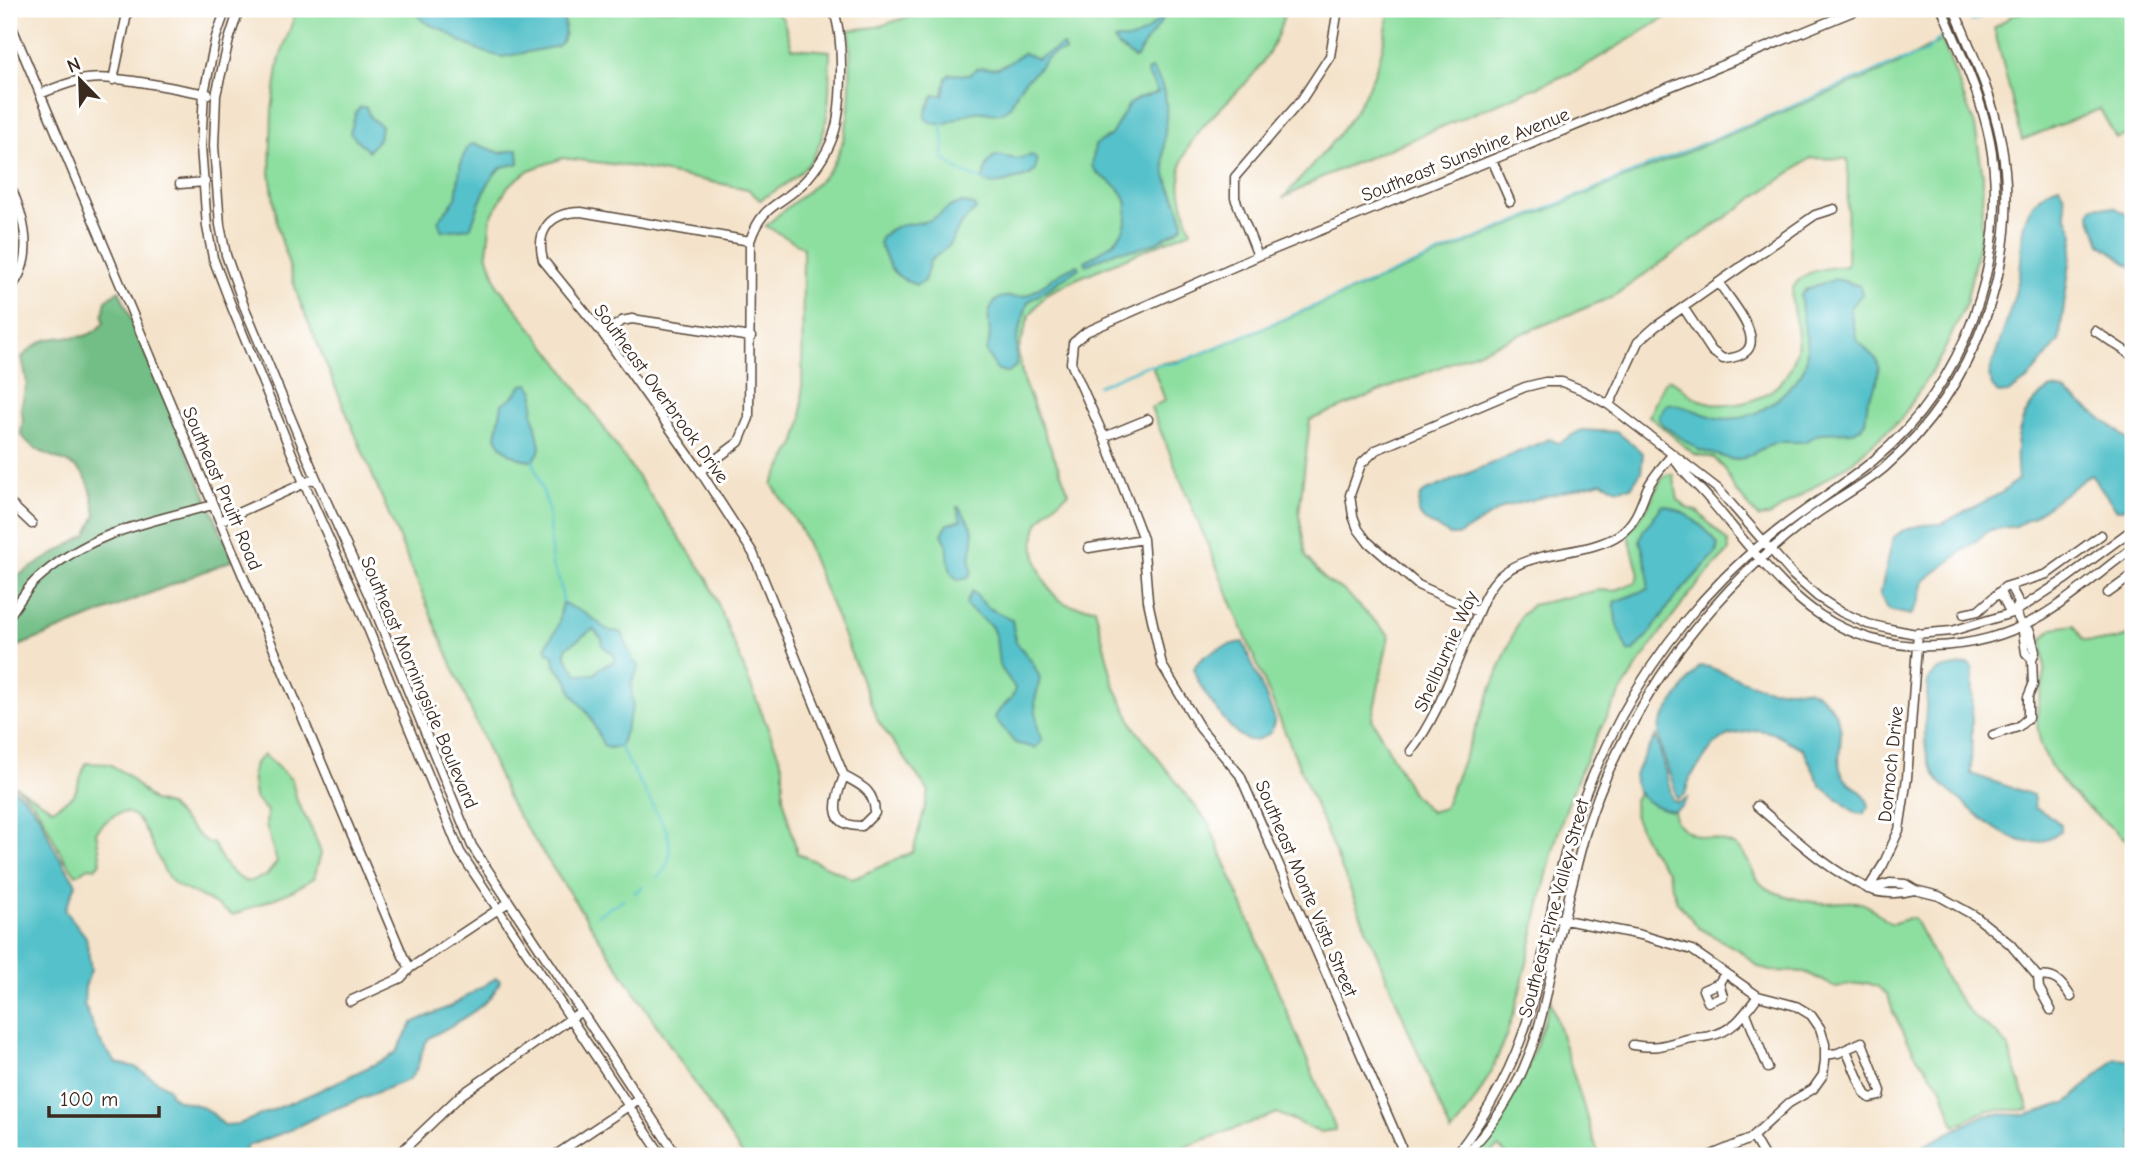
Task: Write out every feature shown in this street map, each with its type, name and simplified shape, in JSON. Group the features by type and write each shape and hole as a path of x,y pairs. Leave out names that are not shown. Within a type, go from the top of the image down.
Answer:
{"street":[{"path":"113,80 128,9"},
{"name":"Southeast Morningside Boulevard","path":"226,9 216,37 204,93 201,145 207,227 213,258 225,290 460,852 662,1156"},
{"name":"Southeast Morningside Boulevard","path":"239,9 216,95 214,146 222,235 237,284 472,846 677,1156"},
{"path":"700,471 739,442 749,418 750,241 756,224 766,210 788,196 819,165 837,123 840,38 833,9"},
{"path":"1258,256 1235,198 1235,177 1302,99 1330,56 1338,9"},
{"name":"Southeast Sunshine Avenue","path":"1086,332 1258,256 1859,9"},
{"name":"Southeast Pine Valley Street","path":"1454,1156 1479,1121 1519,1046 1530,1013 1561,869 1576,821 1622,715 1680,628 1722,579 1764,541 1875,460 1905,430 1931,398 1972,321 1988,272 1995,228 1994,172 1980,103 1942,9"},
{"name":"Southeast Pine Valley Street","path":"1464,1156 1493,1122 1529,1055 1541,1019 1586,831 1606,777 1636,716 1696,628 1771,549 1809,519 1882,470 1915,438 1940,406 1978,342 1998,274 2005,230 2005,172 1991,101 1954,9"},
{"name":"Southeast Pruitt Road","path":"9,20 410,968"},
{"path":"40,94 89,78 216,95"},
{"path":"1492,160 1510,201"},
{"path":"180,184 216,181"},
{"path":"9,183 20,207 26,234 23,259 16,282 9,290"},
{"path":"1609,405 1638,342 1655,327 1815,215 1834,209"},
{"name":"Southeast Overbrook Drive","path":"750,241 568,212 552,219 543,231 539,245 543,260 603,334 700,471 753,553 844,776"},
{"path":"1683,307 1712,351 1723,359 1737,358 1748,351 1751,342 1749,328 1719,283"},
{"path":"225,290 237,284"},
{"path":"603,334 622,321 632,319 751,337"},
{"path":"2095,331 2133,356"},
{"name":"Southeast Monte Vista Street","path":"1086,332 1073,343 1071,363 1104,437 1143,539 1148,601 1162,664 1200,728 1241,775 1401,1146 1400,1156"},
{"path":"265,388 276,382"},
{"path":"1478,612 1418,585 1367,541 1353,516 1350,495 1361,464 1376,450 1525,387 1545,382 1562,383 1582,390 1609,405 1661,443 1672,455 1696,470 1718,489 1793,575 1818,597 1841,612 1868,624 1918,633 1952,631 2015,612 2133,528"},
{"path":"1104,437 1148,419"},
{"path":"1672,455 1678,468 1709,498 1760,561 1802,602 1838,625 1864,635 1917,647 1982,640 2022,625 2043,615 2133,548"},
{"name":"Shellburnie Way","path":"1411,751 1425,733 1478,612 1500,577 1513,567 1606,541 1618,535 1631,523 1658,471 1672,455"},
{"path":"220,521 316,478"},
{"path":"9,502 32,524"},
{"path":"9,616 33,583 90,541 116,530 213,505"},
{"path":"1964,614 1978,611 2005,587 2047,574 2101,535"},
{"path":"1089,548 1143,539"},
{"path":"2106,549 2116,561"},
{"path":"2108,593 2133,575"},
{"path":"352,591 364,586"},
{"path":"2010,586 2019,603 2015,612"},
{"path":"1993,735 2018,727 2028,719 2028,697 2034,677 2032,659 2026,653 2022,625 2015,612 2009,610 2000,592"},
{"name":"Dornoch Drive","path":"1868,889 1883,865 1899,830 1907,778 1918,633"},
{"path":"397,698 408,694"},
{"path":"844,776 868,791 875,800 875,813 862,826 851,827 843,823 836,813 835,802 844,776"},
{"path":"440,806 452,801"},
{"path":"1756,806 1812,852 1868,889 1894,893 1915,890 1939,896 1975,916 2010,944 2038,977 2039,988 2051,1010"},
{"path":"350,1001 401,978 410,968 509,902"},
{"path":"1550,917 1641,935 1692,950 1758,996 1796,1006 1811,1015 1820,1028 1825,1055 1823,1075 1813,1089 1789,1103 1735,1152 1709,1156"},
{"path":"1719,983 1725,973"},
{"path":"2038,977 2048,975 2056,979 2071,997"},
{"path":"1633,1045 1652,1048 1667,1046 1726,1031 1739,1022 1758,996"},
{"path":"397,1156 461,1095 580,1012"},
{"path":"1745,1013 1768,1068"},
{"path":"1825,1055 1846,1050 1862,1042 1881,1091 1880,1096 1870,1098 1865,1094 1846,1050"},
{"path":"554,1156 639,1099"},
{"path":"1753,1137 1764,1156"}],"green space":[{"path":"297,9 772,9 783,19 792,48 830,51 828,106 818,147 801,171 760,200 748,189 635,167 563,158 529,170 508,186 491,217 487,253 498,286 557,360 708,579 783,766 783,797 797,853 853,879 913,852 929,792 878,721 801,530 772,484 796,442 802,419 803,247 766,226 824,176 842,145 849,107 850,30 877,27 932,9 1285,9 1278,34 1261,64 1247,82 1212,116 1185,154 1180,184 1191,231 1046,294 1029,316 1018,352 1024,383 1069,493 1044,515 1038,524 1034,544 1038,567 1049,588 1063,602 1095,608 1114,686 1136,730 1209,824 1336,1130 1319,1132 1277,1113 1160,1156 743,1156 510,803 299,300 277,225 270,172 272,110 279,61"},
{"path":"1389,9 1708,9 1668,16 1580,69 1324,176 1283,198 1339,134 1367,90 1385,39"},
{"path":"2030,9 2133,9 2133,138 2127,135 2116,138 2100,109 2022,140 1994,28 2013,15"},
{"path":"1942,40 1975,126 1983,176 1981,233 1966,303 1943,353 1901,419 1853,461 1771,515 1759,518 1734,489 1725,469 1714,458 1694,454 1649,416 1664,383 1669,379 1696,398 1708,402 1740,404 1770,391 1784,378 1793,362 1798,344 1792,300 1794,287 1802,277 1814,271 1847,266 1848,159 1811,158 1612,297 1310,420 1299,514 1306,557 1326,581 1343,590 1389,635 1372,719 1412,793 1430,812 1444,808 1520,617 1532,605 1599,590 1614,591 1636,582 1639,574 1628,534 1647,508 1661,480 1668,474 1673,474 1678,500 1687,508 1697,511 1728,542 1729,551 1693,590 1628,681 1587,757 1556,840 1508,1031 1475,1101 1451,1133 1151,408 1165,400 1153,368 1158,364 1189,359 1892,67"},
{"path":"119,290 233,560 9,650 9,581 87,534 96,515 91,490 82,473 70,464 34,447 21,434 21,407 27,383 22,357 46,340 83,336 96,330 104,323 106,300"},
{"path":"2074,625 2083,640 2109,641 2133,634 2133,846 2071,792 2047,760 2040,741 2037,714 2044,677 2042,639 2053,628"},
{"path":"264,755 292,780 297,801 321,853 314,878 290,892 233,915 175,884 166,874 144,828 136,817 125,812 112,816 96,832 101,862 95,868 89,867 76,875 59,851 39,811 14,785 53,809 74,795 86,763 109,764 126,774 153,801 168,805 207,843 213,843 226,866 247,882 266,876 277,862 266,825 267,811 255,798 252,775 255,763"},
{"path":"1639,792 1655,805 1674,811 1675,821 1682,828 1739,849 1758,881 1770,890 1791,898 1814,902 1861,903 1892,924 1914,918 1952,990 1973,1016 1999,1036 2008,1047 2029,1110 1986,1110 1955,1126 1942,1088 1915,1054 1893,1012 1888,995 1878,987 1868,983 1835,987 1805,972 1769,971 1699,928 1677,902 1667,871 1649,847 1635,818 1634,800"},
{"path":"1550,999 1599,1156 1508,1156 1499,1147 1485,1156 1470,1156 1498,1120 1520,1082 1537,1043"}],"water":[{"path":"416,9 561,9 564,34 558,46 503,57 473,48 428,24 421,19"},
{"path":"1164,15 1137,58 1117,46 1114,40 1137,37"},
{"path":"1063,45 1065,52 1054,54 1046,60 1022,84 1006,110 994,114 969,113 944,124 925,118 934,95 943,95 946,78 950,74 970,75 979,68 997,68 1024,53 1037,59"},
{"path":"1152,69 1165,94 1166,174 1183,225 1155,243 1137,249 1117,251 1086,265 1085,261 1114,242 1127,220 1127,205 1123,194 1092,166 1095,145 1111,135 1129,104 1158,92 1147,73"},
{"path":"360,107 366,107 370,117 381,126 379,139 368,151 350,133"},
{"path":"475,144 501,153 518,149 519,163 503,167 492,177 470,228 442,231 438,221 456,198 461,161 469,145"},
{"path":"997,155 1016,159 1032,155 1036,159 1035,170 1028,176 1002,183 992,184 982,180 990,160"},
{"path":"2059,186 2074,234 2059,341 2027,380 2008,393 1999,394 1992,386 1989,375 2016,290 2024,224 2037,200"},
{"path":"964,203 974,205 976,209 960,225 950,245 930,261 924,282 916,285 895,273 879,243 884,235 896,227 927,221 950,207"},
{"path":"2096,206 2116,208 2133,219 2133,268 2101,244 2090,216 2091,209"},
{"path":"1078,265 1079,268 1028,302 1017,338 1016,366 1007,373 996,369 986,351 990,338 989,313 994,302 1002,297 1025,296"},
{"path":"1836,279 1860,286 1862,294 1850,309 1857,340 1877,360 1879,367 1877,383 1868,399 1865,422 1861,428 1853,432 1821,433 1804,442 1775,442 1744,458 1734,460 1699,450 1664,426 1659,414 1667,404 1711,417 1729,419 1751,415 1770,405 1799,377 1805,365 1807,348 1801,295 1806,289"},
{"path":"529,384 534,392 533,413 540,446 533,461 511,454 502,447 496,437 502,404 514,396 522,385"},
{"path":"2052,388 2063,390 2118,431 2133,446 2133,506 2117,510 2091,474 2033,517 2016,526 1990,530 1924,581 1919,601 1911,615 1889,610 1880,595 1893,538 1902,531 1922,525 1941,524 2003,492 2018,479 2020,427 2031,405"},
{"path":"1581,430 1617,432 1643,453 1641,472 1631,487 1618,489 1602,482 1504,507 1459,535 1450,535 1424,520 1418,513 1420,496 1424,492 1549,439 1559,443"},
{"path":"1663,505 1686,515 1701,526 1718,545 1717,552 1674,599 1647,637 1633,651 1628,652 1616,622 1614,602 1648,589 1648,571 1640,540 1643,531"},
{"path":"957,507 973,532 970,560 972,571 968,578 958,580 950,570 942,534 948,524 961,520"},
{"path":"972,591 987,607 1012,620 1016,642 1033,663 1040,678 1035,701 1042,741 1035,748 1015,743 995,718 1012,697 1015,688 999,665 996,637 991,626 967,607 966,603"},
{"path":"563,602 608,630 622,633 633,661 639,666 631,685 633,706 620,747 609,748 603,745 591,718 572,693 568,681 555,666 554,657 547,651 548,642 558,627","holes":["593,629 602,639 603,646 615,656 615,661 600,668 595,674 578,675 566,657 566,648"]},
{"path":"1243,642 1275,719 1271,732 1253,740 1240,735 1224,719 1201,686 1194,669 1208,654"},
{"path":"1969,664 1973,669 1971,774 2033,795 2035,808 2061,825 2061,831 2049,839 2024,841 1999,831 1945,787 1932,770 1925,744 1928,681 1935,672"},
{"path":"1700,666 1765,688 1809,690 1824,699 1836,715 1840,726 1839,764 1842,775 1863,794 1869,806 1863,814 1856,813 1821,786 1803,749 1773,733 1758,730 1729,735 1713,746 1690,778 1685,794 1677,799 1661,748 1660,724"},
{"path":"1656,736 1673,801 1678,803 1688,797 1682,806 1674,811 1647,801 1635,784 1638,766"},
{"path":"9,785 26,799 40,816 53,846 76,884 65,910 86,937 91,970 85,987 84,1004 99,1040 116,1063 135,1067 168,1088 171,1095 178,1100 200,1106 224,1125 239,1124 388,1058 397,1051 412,1023 451,1006 496,978 500,980 496,989 480,1006 429,1038 416,1069 408,1080 247,1146 245,1150 249,1156 9,1156"},
{"path":"2133,1055 2133,1156 1904,1156 1986,1114 2027,1115 2068,1102 2115,1059 2128,1060"}],"waterway":[{"path":"1164,15 1169,9"},
{"path":"1971,21 2000,9"},
{"path":"1098,386 1145,366 1177,363 1190,358 1926,52 1940,37"},
{"path":"942,124 944,146"},
{"path":"943,149 943,158 960,171 982,180"},
{"path":"533,461 548,507 552,565 560,582 563,602"},
{"path":"620,747 667,831 669,856 666,867 658,877"},
{"path":"635,893 642,887"},
{"path":"598,915 624,899"}]}
